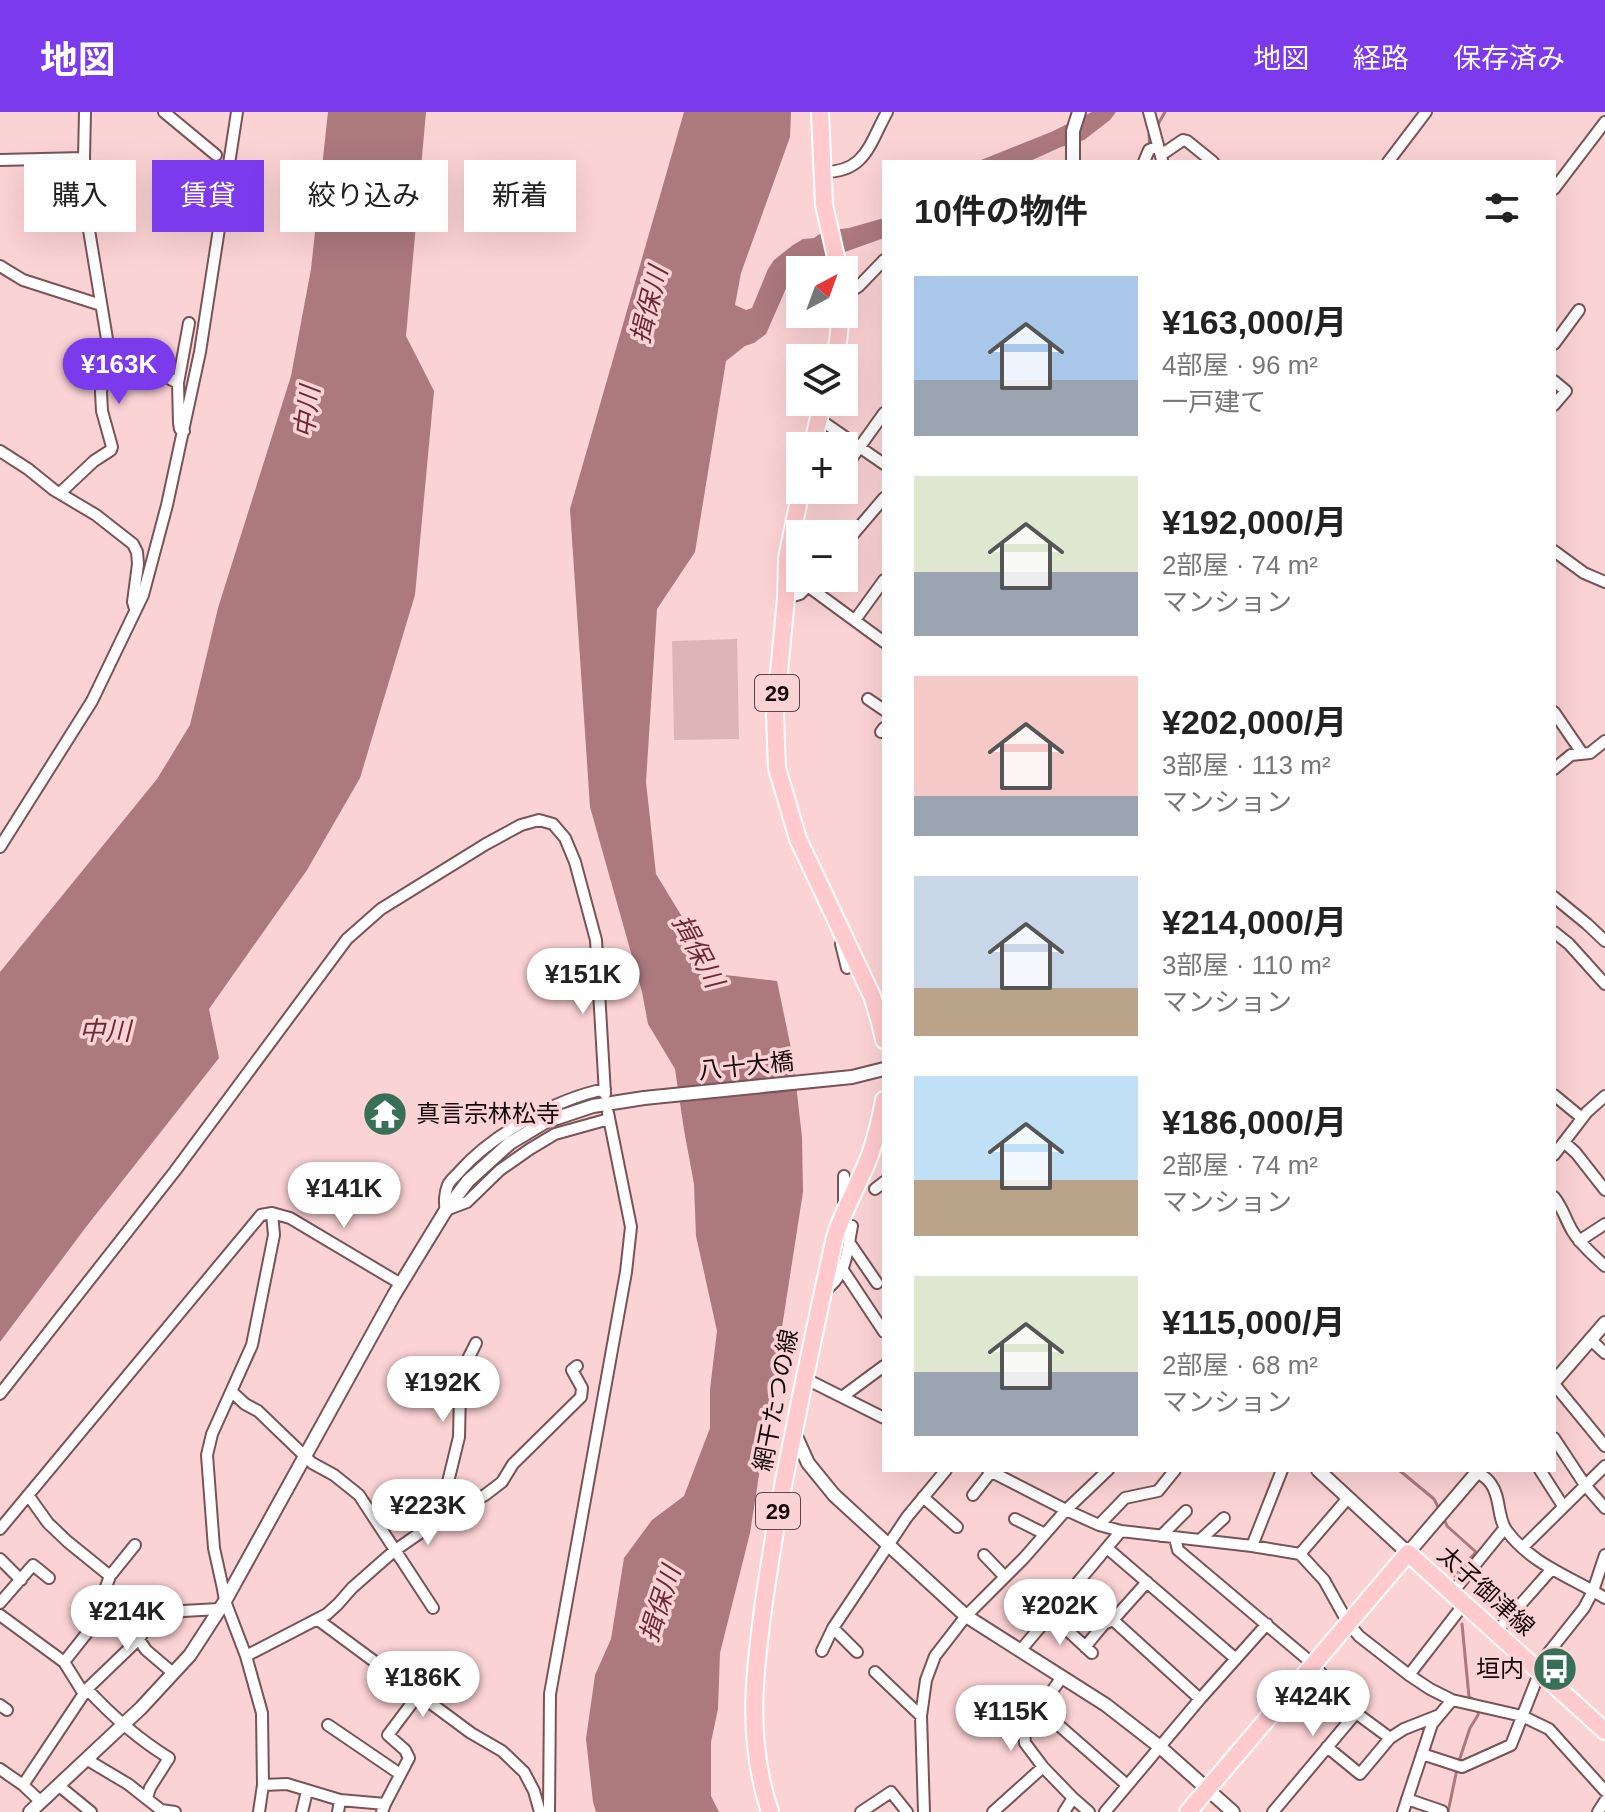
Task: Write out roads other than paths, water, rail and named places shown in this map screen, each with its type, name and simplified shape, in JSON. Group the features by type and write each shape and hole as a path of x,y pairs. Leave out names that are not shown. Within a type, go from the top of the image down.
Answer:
{"main road":[{"path":"820,112 824,205 836,256"},
{"path":"816,432 820,416"},
{"name":"29","path":"798,504 787,558 775,715 777,768 798,839 872,996 882,1033"},
{"name":"網干たつの線","path":"770,1812 759,1774 753,1710 755,1664 774,1534 835,1237 848,1220 882,1112"},
{"name":"太子御津線","path":"1188,1812 1408,1553 1605,1731"}],"street":[{"path":"60,493 112,447 102,411 101,392 108,345 87,218 85,112"},
{"path":"164,112 216,155"},
{"path":"0,847 92,701 143,595 158,543 200,352 237,112"},
{"path":"822,172 851,168 864,154 887,112"},
{"path":"1073,160 1074,124 1079,112"},
{"path":"1149,112 1161,154"},
{"path":"1390,160 1426,112"},
{"path":"1556,186 1605,122"},
{"path":"1161,154 1183,140 1211,160"},
{"path":"1145,160 1149,150 1161,154"},
{"path":"0,160 84,158"},
{"path":"858,287 882,262"},
{"path":"0,266 23,280 101,305"},
{"path":"1556,341 1579,310"},
{"path":"184,431 179,423 178,383 189,323"},
{"path":"108,353 145,366 178,383"},
{"path":"1556,383 1566,391 1556,403"},
{"path":"858,450 882,416"},
{"path":"819,419 882,463"},
{"path":"0,451 96,515 136,548 138,564 133,602 136,611"},
{"path":"858,529 882,500"},
{"path":"1556,552 1584,573 1605,582"},
{"path":"855,620 882,583"},
{"path":"786,598 802,592"},
{"path":"824,592 882,640"},
{"path":"1556,715 1582,753"},
{"path":"1556,767 1571,755 1590,753 1605,741"},
{"path":"0,1394 175,1171 347,939 381,909 486,844 521,825 539,820 553,824 565,838 575,862 596,940 605,1092 593,1092 546,1110 483,1148 448,1185 444,1206 446,1210 467,1202 500,1170 555,1134 608,1116 631,1227 626,1272 550,1694 549,1812"},
{"path":"1556,899 1605,941"},
{"path":"834,915 847,968"},
{"path":"1556,934 1605,984"},
{"name":"八十大橋","path":"30,1812 123,1725 190,1655 222,1605 401,1284 446,1210 468,1181 510,1143 545,1122 593,1106 852,1077 882,1070"},
{"path":"1556,1097 1582,1118"},
{"path":"1556,1152 1582,1118 1603,1103"},
{"path":"1564,1142 1605,1190"},
{"path":"823,1292 831,1287 843,1270 849,1242 844,1176"},
{"path":"1556,1200 1570,1229 1605,1266"},
{"path":"0,1529 261,1215 272,1213 290,1218 401,1284"},
{"path":"259,1812 263,1785 262,1713 246,1656 222,1605 207,1455 212,1434 252,1345 274,1235 272,1213"},
{"path":"1579,1241 1605,1224"},
{"path":"849,1242 877,1283"},
{"path":"843,1270 882,1329"},
{"path":"1556,1381 1605,1323"},
{"path":"1591,1340 1605,1353"},
{"path":"443,1517 459,1437 460,1392 467,1361 476,1343"},
{"path":"246,1656 317,1619 338,1604 394,1551 502,1482 513,1464 581,1397 582,1388 572,1370 577,1366"},
{"path":"842,1397 882,1367"},
{"path":"804,1378 882,1417"},
{"path":"1556,1385 1605,1446"},
{"path":"232,1392 258,1411 312,1463 334,1475 359,1495 433,1608"},
{"path":"794,1432 808,1463 834,1495 966,1616 1106,1705 1160,1747 1233,1812"},
{"path":"1556,1441 1585,1485 1605,1508"},
{"path":"1523,1547 1605,1466"},
{"path":"822,1651 833,1628 907,1517 944,1472"},
{"path":"973,1495 993,1472"},
{"path":"996,1472 1066,1510 1121,1531 1300,1554 1324,1580 1348,1623 1359,1636 1409,1675 1452,1700 1522,1716 1549,1729 1605,1791"},
{"path":"924,1812 921,1716 926,1680 935,1656 966,1616 1106,1472"},
{"path":"1099,1525 1125,1498 1158,1491 1173,1472"},
{"path":"1252,1546 1281,1472"},
{"path":"1320,1472 1408,1553 1477,1472"},
{"path":"1479,1472 1493,1485 1504,1529 1551,1570 1605,1598"},
{"path":"1541,1472 1563,1506"},
{"path":"28,1495 48,1523 110,1576"},
{"path":"923,1497 957,1527"},
{"path":"1300,1554 1348,1498"},
{"path":"1161,1536 1186,1511"},
{"path":"1200,1540 1224,1518"},
{"path":"1015,1519 1045,1534"},
{"path":"1409,1675 1504,1529"},
{"path":"1020,1651 1121,1531"},
{"path":"1175,1538 1178,1550 1313,1664 1356,1713 1390,1738"},
{"path":"64,1662 91,1628 110,1576 135,1545"},
{"path":"1107,1548 1236,1659"},
{"path":"984,1555 1005,1577"},
{"path":"1422,1754 1458,1766 1511,1745 1541,1662 1584,1608 1605,1556"},
{"path":"0,1559 21,1580"},
{"path":"0,1603 33,1565 49,1578"},
{"path":"1496,1632 1551,1570"},
{"path":"1051,1615 1089,1650 1104,1624 1113,1620 1147,1582"},
{"path":"100,1604 126,1620 146,1650 173,1673"},
{"path":"23,1785 85,1692 139,1639 154,1616 222,1605"},
{"path":"0,1615 64,1662 85,1692 143,1741 169,1758 147,1798"},
{"path":"317,1619 471,1733 502,1751 524,1772 540,1812"},
{"path":"1113,1620 1200,1699"},
{"path":"1105,1812 1267,1624"},
{"path":"833,1628 857,1652"},
{"path":"875,1672 921,1716"},
{"path":"1062,1677 1024,1731 1025,1743 1043,1767 1089,1812"},
{"path":"263,1785 287,1784 340,1800 384,1808 409,1758 405,1750 388,1735 418,1695"},
{"path":"1403,1812 1432,1724 1452,1700"},
{"path":"1039,1708 1127,1785"},
{"path":"1273,1812 1356,1713"},
{"path":"1327,1747 1360,1774 1390,1738 1439,1715"},
{"path":"328,1725 400,1774"},
{"path":"86,1759 128,1784 160,1811 175,1812"},
{"path":"993,1812 1043,1767"},
{"path":"0,1769 41,1802"},
{"path":"58,1785 91,1812"},
{"path":"302,1812 307,1791"},
{"path":"861,1812 891,1792 907,1812"},
{"path":"1064,1812 1073,1798"},
{"path":"1407,1799 1442,1811"},
{"path":"338,1812 340,1800"},
{"path":"1598,1812 1605,1801"}],"water":[{"name":"中川","path":"328,112 426,112 422,160 323,160"},
{"name":"揖保川","path":"684,112 791,112 790,137 741,273 735,305 746,310 752,308 774,260 803,239 814,238 824,231 882,219 882,239 834,256 786,256 786,289 766,334 726,361 695,552 657,609 646,782 656,874 717,974 777,981 793,1058 802,1137 803,1192 750,1533 720,1653 718,1709 711,1742 711,1796 719,1812 596,1812 593,1802 586,1739 595,1675 611,1639 624,1558 652,1520 684,1496 710,1428 710,1389 717,1331 696,1236 694,1184 675,1069 648,1024 642,992 590,807 570,509"},
{"path":"1092,112 1116,112 1084,140 1032,160 981,160"},
{"name":"中川","path":"315,232 415,232 406,336 434,391 415,595 360,778 307,870 209,1009 219,1058 0,1342 0,972 157,779 190,725 218,608 291,376"}],"waterway":[{"path":"1157,126 1165,112"},
{"path":"1150,147 1149,135 1152,132"},
{"path":"1401,1472 1434,1499 1439,1509"},
{"path":"1444,1519 1447,1526 1476,1552 1455,1576"},
{"path":"1462,1624 1469,1697 1475,1700"},
{"path":"1459,1761 1479,1709"},
{"path":"1448,1812 1457,1769"}],"place":[{"name":"真言宗林松寺","path":"385,1114"},
{"name":"垣内","path":"1555,1669"}]}
